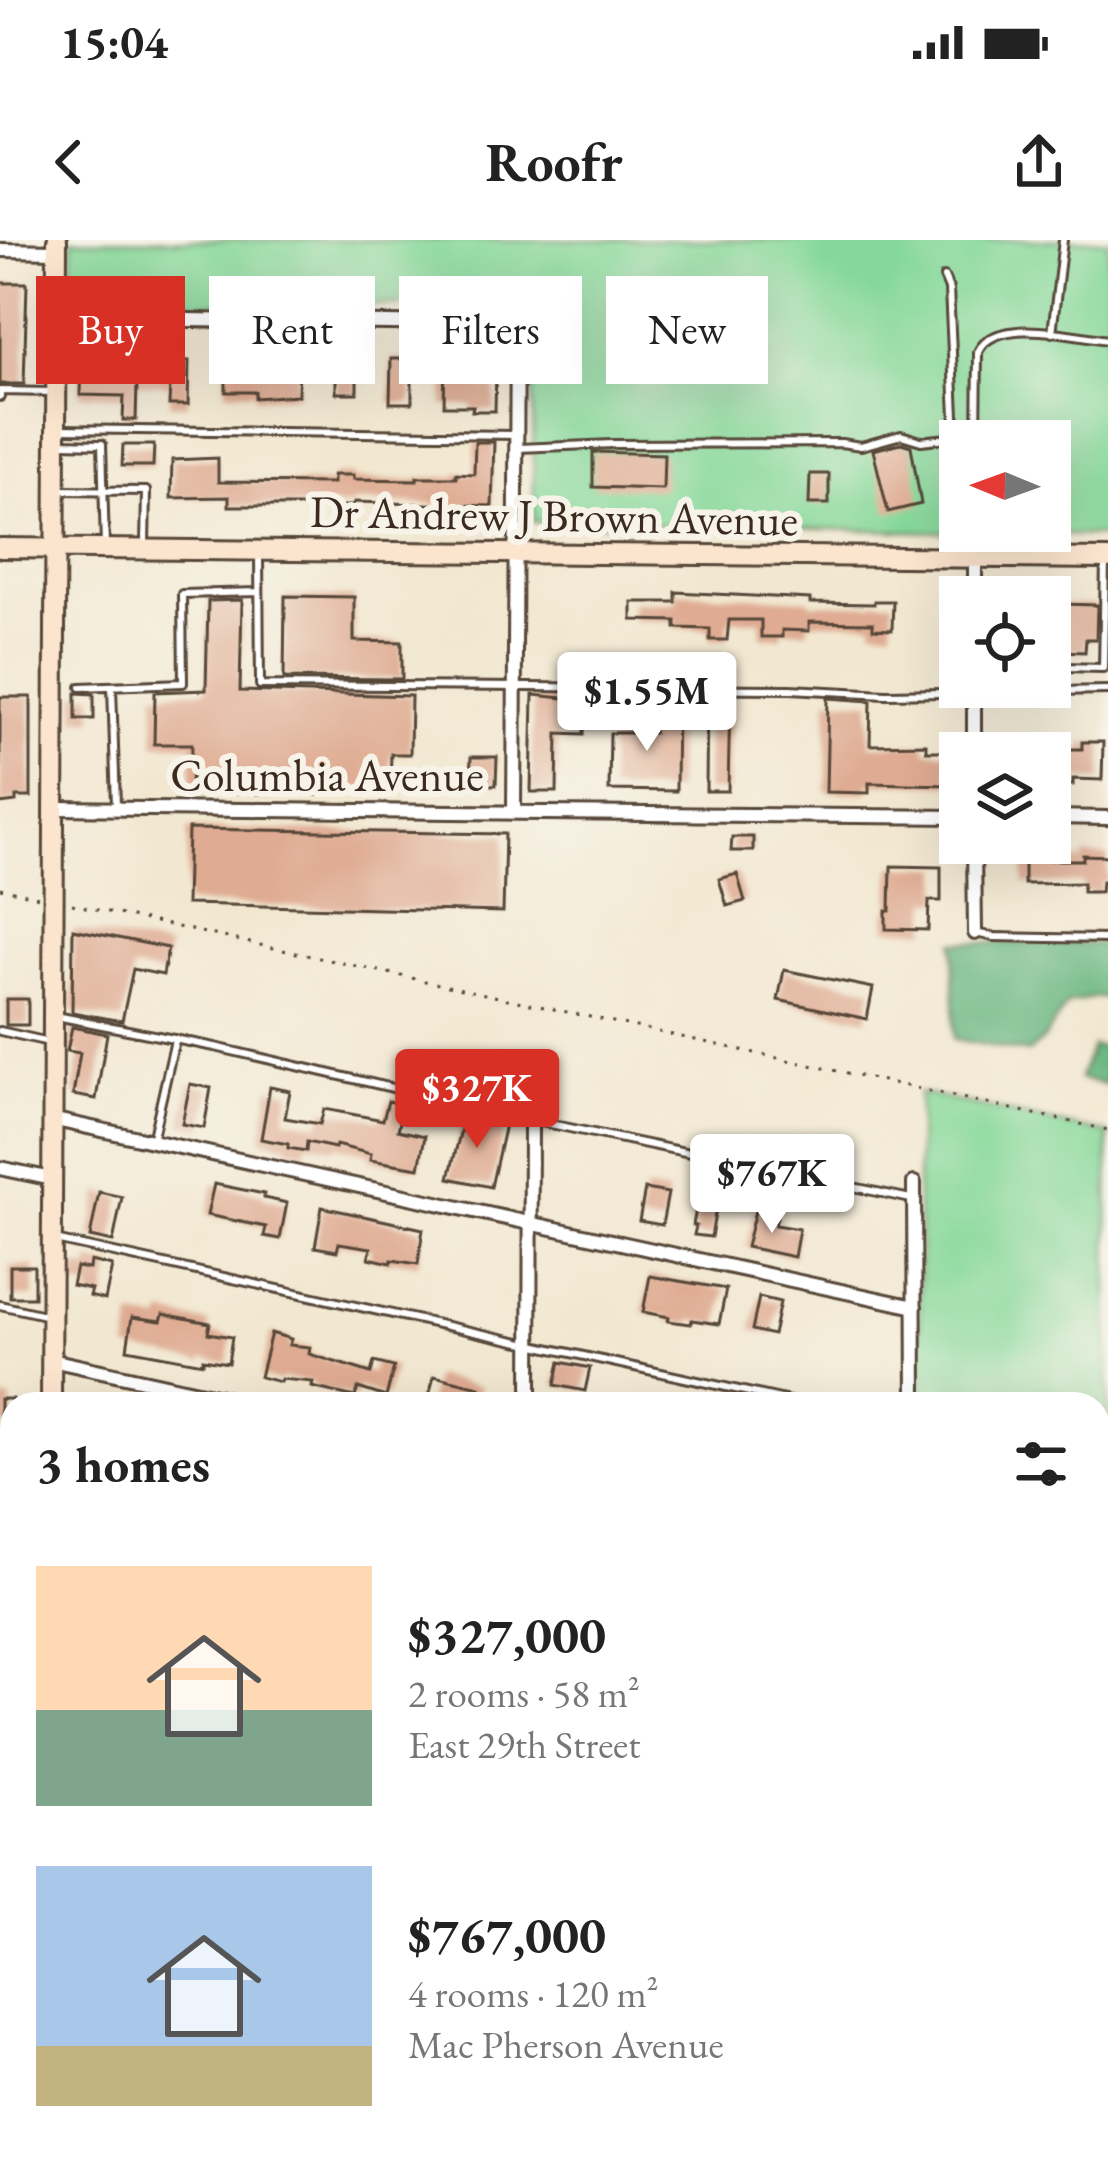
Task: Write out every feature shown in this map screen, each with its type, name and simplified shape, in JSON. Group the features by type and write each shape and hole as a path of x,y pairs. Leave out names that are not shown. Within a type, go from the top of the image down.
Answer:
{"main road":[{"path":"57,245 57,276"},
{"path":"51,1392 56,384"},
{"name":"Dr Andrew J Brown Avenue","path":"0,548 1106,560"}],"street":[{"path":"0,250 57,245"},
{"path":"185,320 518,325 514,812"},
{"path":"975,558 975,576"},
{"name":"Columbia Avenue","path":"54,808 939,817"},
{"path":"1071,817 1108,818"},
{"path":"974,864 975,933"},
{"path":"51,1119 915,1307"},
{"path":"530,1392 531,1120"},
{"path":"0,1168 52,1179"},
{"path":"914,1183 915,1392"},
{"path":"51,1360 198,1392"}],"lane":[{"path":"1052,333 1063,240"},
{"path":"55,436 862,446 901,435 921,441 956,437 949,289 944,277"},
{"path":"976,420 978,352 993,335 1016,330 1108,340"},
{"path":"0,397 0,391 56,392"},
{"path":"55,436 102,444 105,549"},
{"path":"55,490 146,491 145,550"},
{"path":"259,551 260,685 939,692"},
{"path":"975,552 975,558"},
{"path":"1071,667 1103,668 1106,560"},
{"path":"81,687 183,683 182,594 259,592"},
{"path":"112,686 116,809"},
{"path":"1071,690 1108,690"},
{"path":"975,933 1108,939"},
{"path":"52,1016 915,1200"},
{"path":"0,1031 52,1042"},
{"path":"152,1141 175,1040"},
{"path":"51,1240 747,1392"},
{"path":"0,1305 51,1317"}],"path":[{"path":"0,888 37,896"},
{"path":"70,903 1108,1130"}],"green space":[{"path":"72,240 1108,240 1108,536 1071,535 1071,420 939,420 939,532 534,522 533,384 582,384 582,276 399,276 399,305 375,305 375,276 209,276 209,304 185,304 185,276 72,276"},
{"path":"954,942 1108,944 1108,999 1067,1004 1043,1040 1028,1053 954,1039"},
{"path":"1092,1046 1108,1049 1108,1085 1079,1079"},
{"path":"919,1093 1108,1134 1108,1392 920,1392"}],"building":[{"path":"0,283 27,283 24,384 0,384"},
{"path":"391,359 399,359 399,384 412,384 412,403 390,403"},
{"path":"185,361 189,361 188,405 169,405 170,385 137,384 185,384"},
{"path":"80,384 137,384 136,420 123,420 124,396 80,395"},
{"path":"226,384 298,384 298,395 255,398 255,392 226,392"},
{"path":"336,384 357,384 357,393 336,393"},
{"path":"444,384 496,384 495,411 444,406"},
{"path":"475,442 494,442 492,506 354,502 352,506 229,506 229,497 171,498 172,460 218,458 218,482 333,483 333,475 417,480 474,474"},
{"path":"901,443 911,446 921,504 888,512 873,450"},
{"path":"123,445 154,445 153,466 122,466"},
{"path":"593,452 664,454 663,489 593,487"},
{"path":"810,474 829,474 829,504 809,504"},
{"path":"676,592 810,599 810,603 893,601 892,630 873,629 873,623 809,622 809,631 782,630 782,637 761,637 761,620 729,620 727,640 710,640 710,629 676,628 676,621 632,620 632,602 676,602"},
{"path":"285,596 354,597 354,641 402,642 402,679 284,678"},
{"path":"242,600 240,691 411,696 410,754 391,754 390,789 317,788 317,795 191,792 192,744 154,744 155,692 206,690 208,601"},
{"path":"1071,604 1097,605 1096,639 1086,639 1085,652 1071,651"},
{"path":"76,693 94,694 94,719 76,719"},
{"path":"533,695 585,700 584,734 558,733 557,792 531,792"},
{"path":"707,696 730,697 728,791 706,791"},
{"path":"0,697 31,697 31,797 0,804"},
{"path":"828,698 871,701 870,745 926,744 926,751 939,751 939,785 869,783 869,793 826,792"},
{"path":"655,699 677,700 676,791 609,790 610,733 654,733"},
{"path":"1082,742 1103,742 1102,780 1073,779 1071,785 1071,749 1082,749"},
{"path":"471,757 497,757 496,785 470,784"},
{"path":"188,829 505,834 503,912 186,904"},
{"path":"732,837 753,837 753,851 731,851"},
{"path":"1083,855 1108,856 1108,882 1102,882 1101,892 1083,892 1083,883 1024,884 1024,864 1071,864 1071,860 1083,860"},
{"path":"891,866 941,867 941,901 929,901 928,930 886,929"},
{"path":"737,874 745,901 727,906 719,879"},
{"path":"73,929 168,948 163,975 133,969 122,1021 72,1012"},
{"path":"784,970 873,988 867,1019 778,1000"},
{"path":"6,999 28,999 28,1025 6,1025"},
{"path":"72,1027 107,1034 96,1099 73,1095 80,1053 67,1051"},
{"path":"190,1084 211,1088 204,1128 182,1124"},
{"path":"270,1087 290,1091 285,1118 320,1124 324,1109 383,1120 388,1101 404,1105 398,1130 425,1136 419,1168 370,1160 371,1154 336,1145 307,1142 306,1151 261,1139"},
{"path":"465,1113 505,1124 491,1187 449,1178"},
{"path":"214,1184 287,1203 280,1239 264,1236 266,1227 207,1215"},
{"path":"645,1189 668,1193 662,1225 639,1221"},
{"path":"99,1192 122,1197 113,1242 90,1237"},
{"path":"698,1199 717,1202 711,1237 694,1235"},
{"path":"322,1207 423,1229 418,1264 369,1258 371,1248 339,1243 337,1251 315,1247"},
{"path":"755,1211 777,1217 775,1225 799,1229 794,1257 746,1247"},
{"path":"90,1261 112,1266 105,1300 89,1296 91,1289 72,1285 76,1267 89,1269"},
{"path":"10,1266 34,1266 34,1297 10,1297"},
{"path":"650,1276 726,1289 719,1324 668,1321 669,1317 643,1312"},
{"path":"759,1297 780,1302 773,1335 752,1330"},
{"path":"163,1314 210,1323 208,1333 232,1337 228,1363 127,1349 132,1317 161,1321"},
{"path":"271,1333 291,1339 289,1345 310,1347 309,1354 371,1373 374,1362 394,1367 387,1392 358,1388 357,1392 334,1392 312,1387 313,1382 260,1377"},
{"path":"560,1362 590,1368 585,1391 555,1385"},
{"path":"434,1376 480,1387 479,1392 430,1392"}]}
